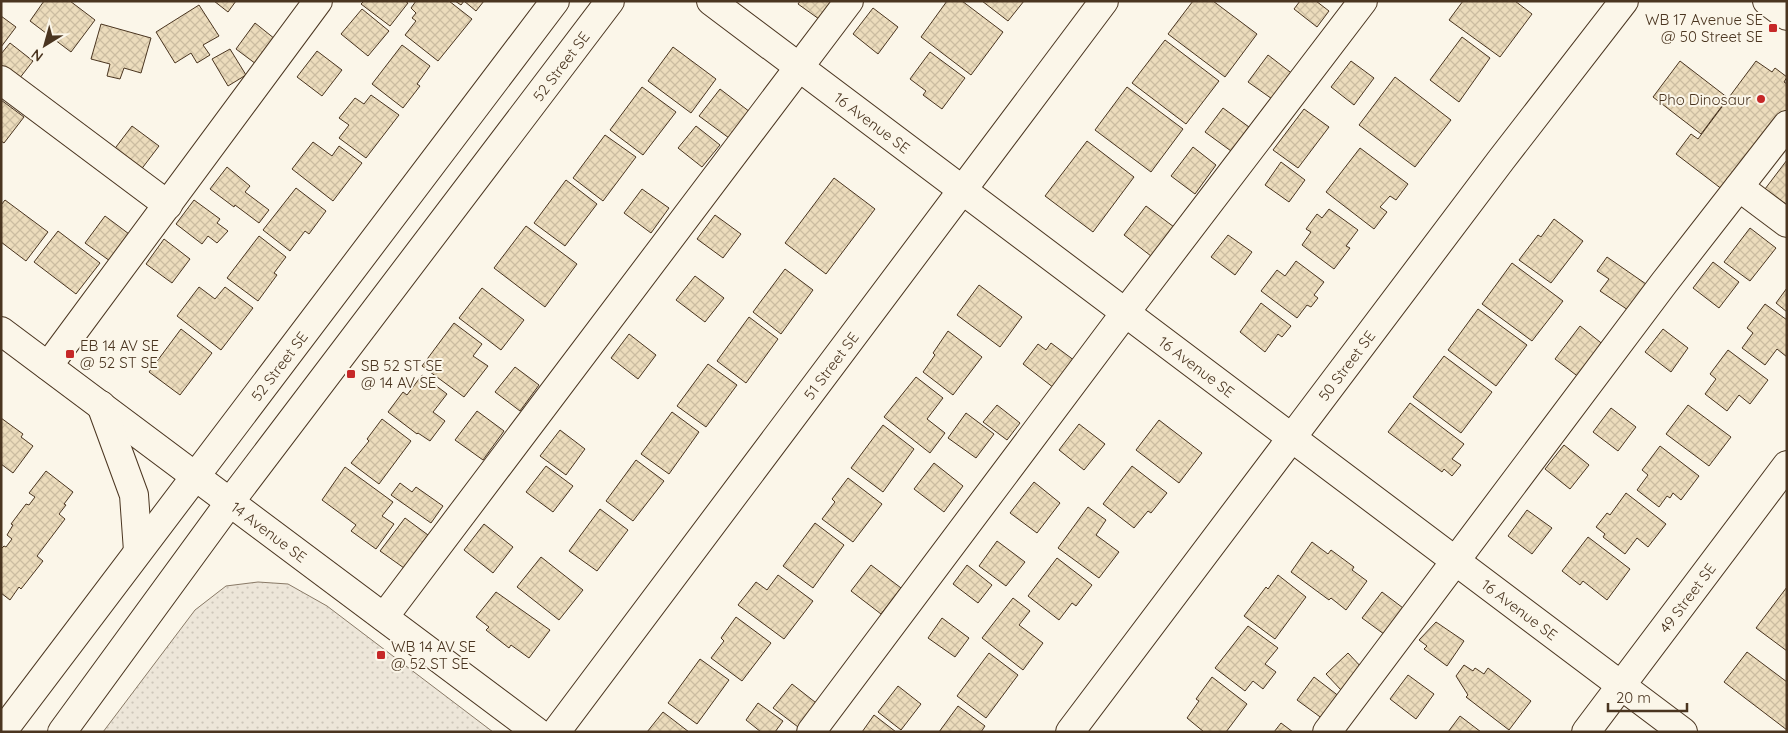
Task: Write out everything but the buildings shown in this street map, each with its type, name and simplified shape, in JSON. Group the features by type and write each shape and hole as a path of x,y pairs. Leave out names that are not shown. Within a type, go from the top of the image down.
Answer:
{"street":[{"path":"48,366 318,1"},
{"name":"52 Street SE","path":"2,732 555,1"},
{"name":"52 Street SE","path":"62,732 230,502 610,1"},
{"name":"16 Avenue SE","path":"711,1 1682,732"},
{"path":"384,616 850,1"},
{"name":"51 Street SE","path":"556,732 1104,1"},
{"path":"812,732 1125,313 1363,1"},
{"name":"50 Street SE","path":"1070,732 1507,152 1624,1"},
{"path":"1767,1 1787,16"},
{"path":"1,80 168,205"},
{"path":"1328,732 1664,283 1787,126"},
{"path":"1739,187 1787,223"},
{"name":"14 Avenue SE","path":"1,331 538,732"},
{"path":"100,405 134,495 138,551"},
{"name":"49 Street SE","path":"1586,732 1787,465"}],"shaded area":[{"path":"258,582 288,584 327,606 493,732 103,732 195,610 226,586"}],"place":[{"name":"WB 17 Avenue SE @ 50 Street SE","path":"1773,28"},
{"name":"Pho Dinosaur","path":"1761,99"},
{"name":"EB 14 AV SE @ 52 ST SE","path":"70,354"},
{"name":"SB 52 ST SE @ 14 AV SE","path":"351,374"},
{"name":"WB 14 AV SE @ 52 ST SE","path":"381,655"}]}
